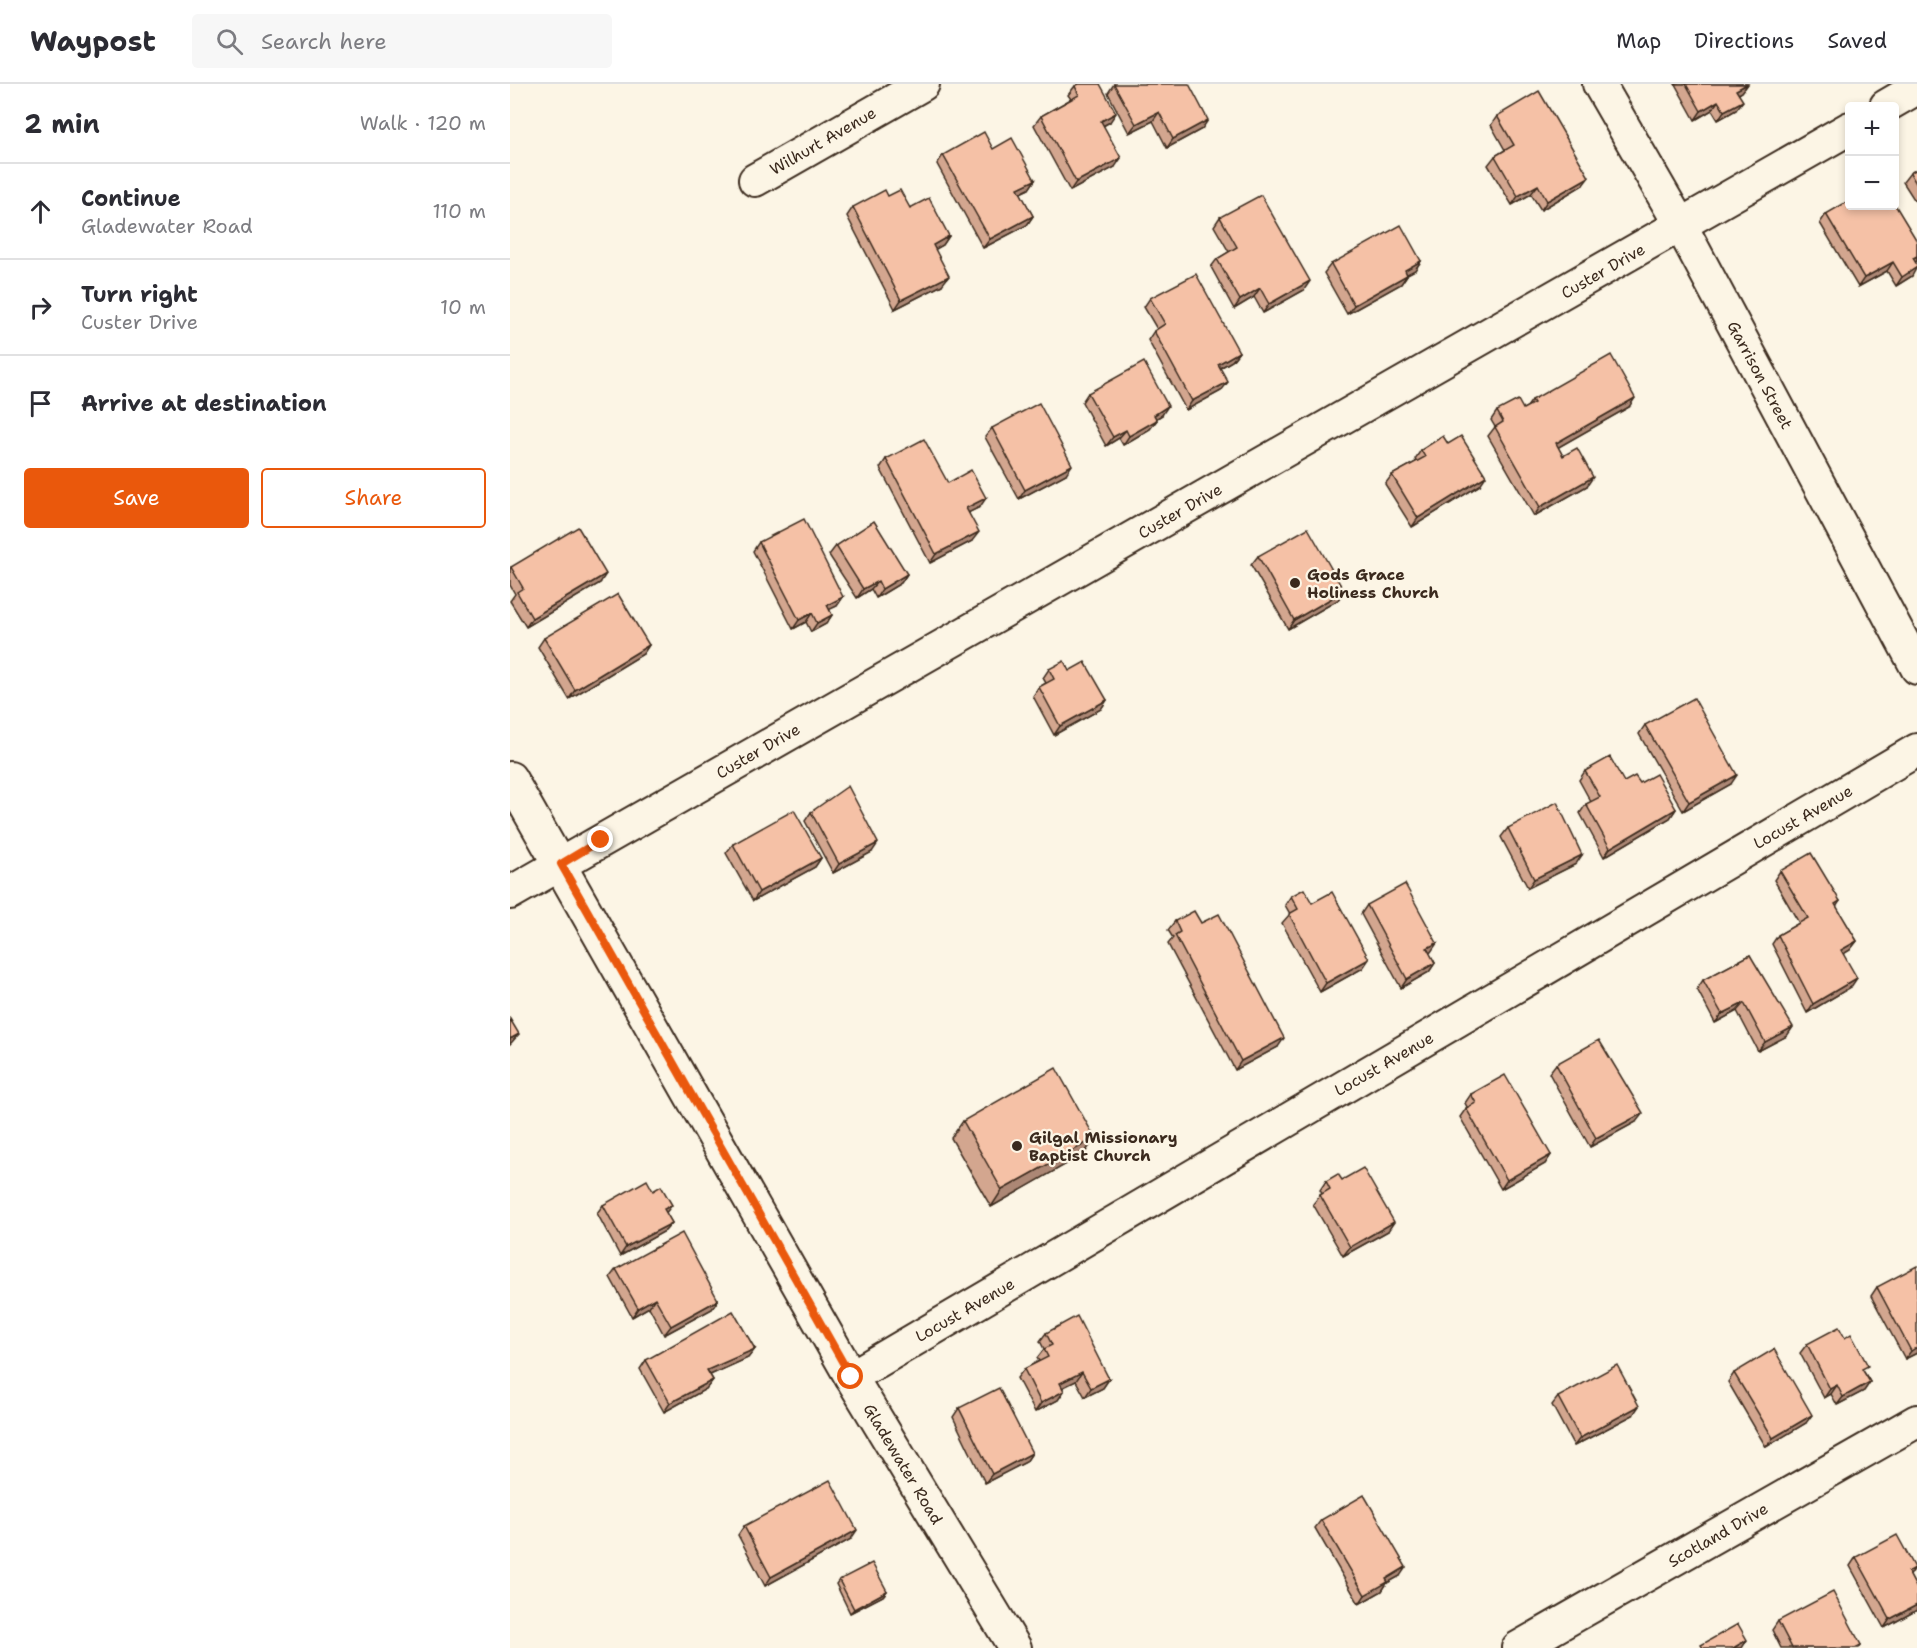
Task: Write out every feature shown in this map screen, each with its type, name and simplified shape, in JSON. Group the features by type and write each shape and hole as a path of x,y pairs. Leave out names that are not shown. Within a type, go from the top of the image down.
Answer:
{"street":[{"name":"Wilhurt Avenue","path":"755,180 923,84"},
{"name":"Garrison Street","path":"1599,84 1681,226 1917,668"},
{"path":"1893,102 1917,88"},
{"name":"Custer Drive","path":"510,892 1845,131"},
{"name":"Locust Avenue","path":"851,1377 1917,750"},
{"name":"Gladewater Road","path":"510,778 851,1377 1014,1648"},
{"name":"Scotland Drive","path":"1518,1648 1917,1421"}],"building":[{"path":"1100,84 1116,113 1101,121 1121,158 1076,182 1041,116 1079,95 1075,86"},
{"path":"1114,84 1189,84 1208,120 1173,139 1159,112 1136,124"},
{"path":"1686,84 1747,84 1736,90 1743,101 1724,111 1718,101 1701,111"},
{"path":"1539,91 1589,177 1547,201 1538,185 1518,196 1495,156 1514,145 1497,116"},
{"path":"984,132 993,149 1012,138 1035,180 1018,188 1033,216 990,239 943,155"},
{"path":"1917,169 1917,185 1910,173"},
{"path":"885,190 888,196 900,190 910,208 929,198 949,236 933,245 949,276 901,300 853,207"},
{"path":"1261,195 1310,281 1269,304 1260,288 1240,300 1217,259 1237,247 1220,217"},
{"path":"1845,203 1845,210 1898,210 1917,241 1917,256 1913,258 1917,267 1902,277 1893,262 1864,278 1826,214"},
{"path":"1401,225 1421,261 1405,270 1407,275 1354,305 1331,264"},
{"path":"1196,274 1239,352 1218,364 1228,382 1192,401 1154,331 1165,324 1150,298"},
{"path":"1611,355 1635,398 1556,443 1563,456 1577,448 1593,477 1540,507 1495,427 1503,422 1497,411 1518,400 1523,409 1534,403 1532,400"},
{"path":"1144,362 1168,406 1154,415 1157,420 1129,436 1126,430 1113,437 1088,393"},
{"path":"1039,403 1072,465 1025,490 992,428"},
{"path":"1443,436 1448,444 1461,436 1486,476 1418,518 1392,475 1425,457 1421,450"},
{"path":"924,439 948,483 971,470 986,498 966,508 979,532 936,554 886,459"},
{"path":"804,519 843,597 827,605 832,615 817,623 812,613 799,620 759,542"},
{"path":"874,521 907,574 882,589 878,581 863,589 836,546"},
{"path":"578,527 606,574 532,618 517,592 523,588 511,567"},
{"name":"Gods Grace Holiness Church","path":"1308,528 1344,591 1294,620 1258,556"},
{"path":"618,594 649,645 575,690 544,638"},
{"path":"1064,661 1069,671 1085,662 1107,700 1060,726 1039,687 1054,679 1049,669"},
{"path":"1694,698 1737,775 1689,802 1645,725"},
{"path":"1610,757 1624,782 1635,776 1640,783 1656,774 1676,809 1610,848 1586,804 1600,797 1585,771"},
{"path":"848,786 878,843 839,864 811,812"},
{"path":"1557,802 1582,855 1534,879 1508,828"},
{"path":"794,810 821,858 759,892 733,844"},
{"path":"1811,853 1840,901 1835,904 1857,941 1841,950 1857,978 1813,1004 1778,935 1808,918 1780,871"},
{"path":"1405,884 1437,943 1427,948 1435,963 1407,979 1367,905"},
{"path":"1304,889 1312,903 1332,892 1369,959 1326,983 1289,914 1298,909 1291,896"},
{"path":"1194,911 1201,923 1219,914 1284,1038 1241,1061 1175,935 1180,932 1175,921"},
{"path":"1750,955 1793,1027 1765,1042 1744,1003 1722,1014 1703,980"},
{"path":"510,1019 519,1034 510,1039"},
{"path":"1599,1040 1643,1113 1596,1138 1556,1064"},
{"name":"Gilgal Missionary Baptist Church","path":"1056,1068 1095,1138 1002,1190 963,1121"},
{"path":"1505,1075 1551,1155 1507,1180 1466,1108 1476,1103 1471,1094"},
{"path":"1363,1168 1394,1222 1350,1247 1320,1195 1330,1189 1326,1181 1338,1174 1342,1180"},
{"path":"647,1180 653,1191 661,1186 672,1205 664,1209 672,1223 626,1247 603,1205"},
{"path":"682,1233 718,1300 671,1326 655,1298 638,1308 616,1269"},
{"path":"1917,1266 1917,1347 1911,1351 1877,1287"},
{"path":"733,1311 755,1349 707,1370 713,1380 670,1403 646,1360"},
{"path":"1077,1316 1109,1379 1091,1388 1082,1372 1060,1383 1064,1391 1041,1403 1024,1369 1048,1357 1044,1349 1052,1345 1046,1333"},
{"path":"1839,1327 1845,1338 1851,1334 1868,1366 1862,1369 1870,1382 1843,1397 1837,1385 1830,1389 1807,1344"},
{"path":"1774,1349 1812,1415 1773,1438 1734,1373"},
{"path":"1617,1365 1639,1406 1580,1438 1558,1397"},
{"path":"999,1388 1032,1453 992,1474 959,1408"},
{"path":"830,1480 857,1530 771,1577 744,1526"},
{"path":"1364,1495 1406,1567 1386,1579 1388,1582 1365,1595 1321,1520"},
{"path":"1897,1535 1915,1568 1908,1572 1917,1589 1917,1605 1890,1619 1856,1557"},
{"path":"872,1563 887,1591 854,1609 839,1580"},
{"path":"1833,1592 1861,1645 1855,1648 1792,1648 1778,1621"},
{"path":"1738,1624 1747,1640 1733,1648 1703,1648 1701,1645"}],"place":[{"name":"Gods Grace Holiness Church","path":"1295,583"},
{"name":"Gilgal Missionary Baptist Church","path":"1017,1146"}],"route":[{"path":"601,840 561,864 851,1377"}]}
